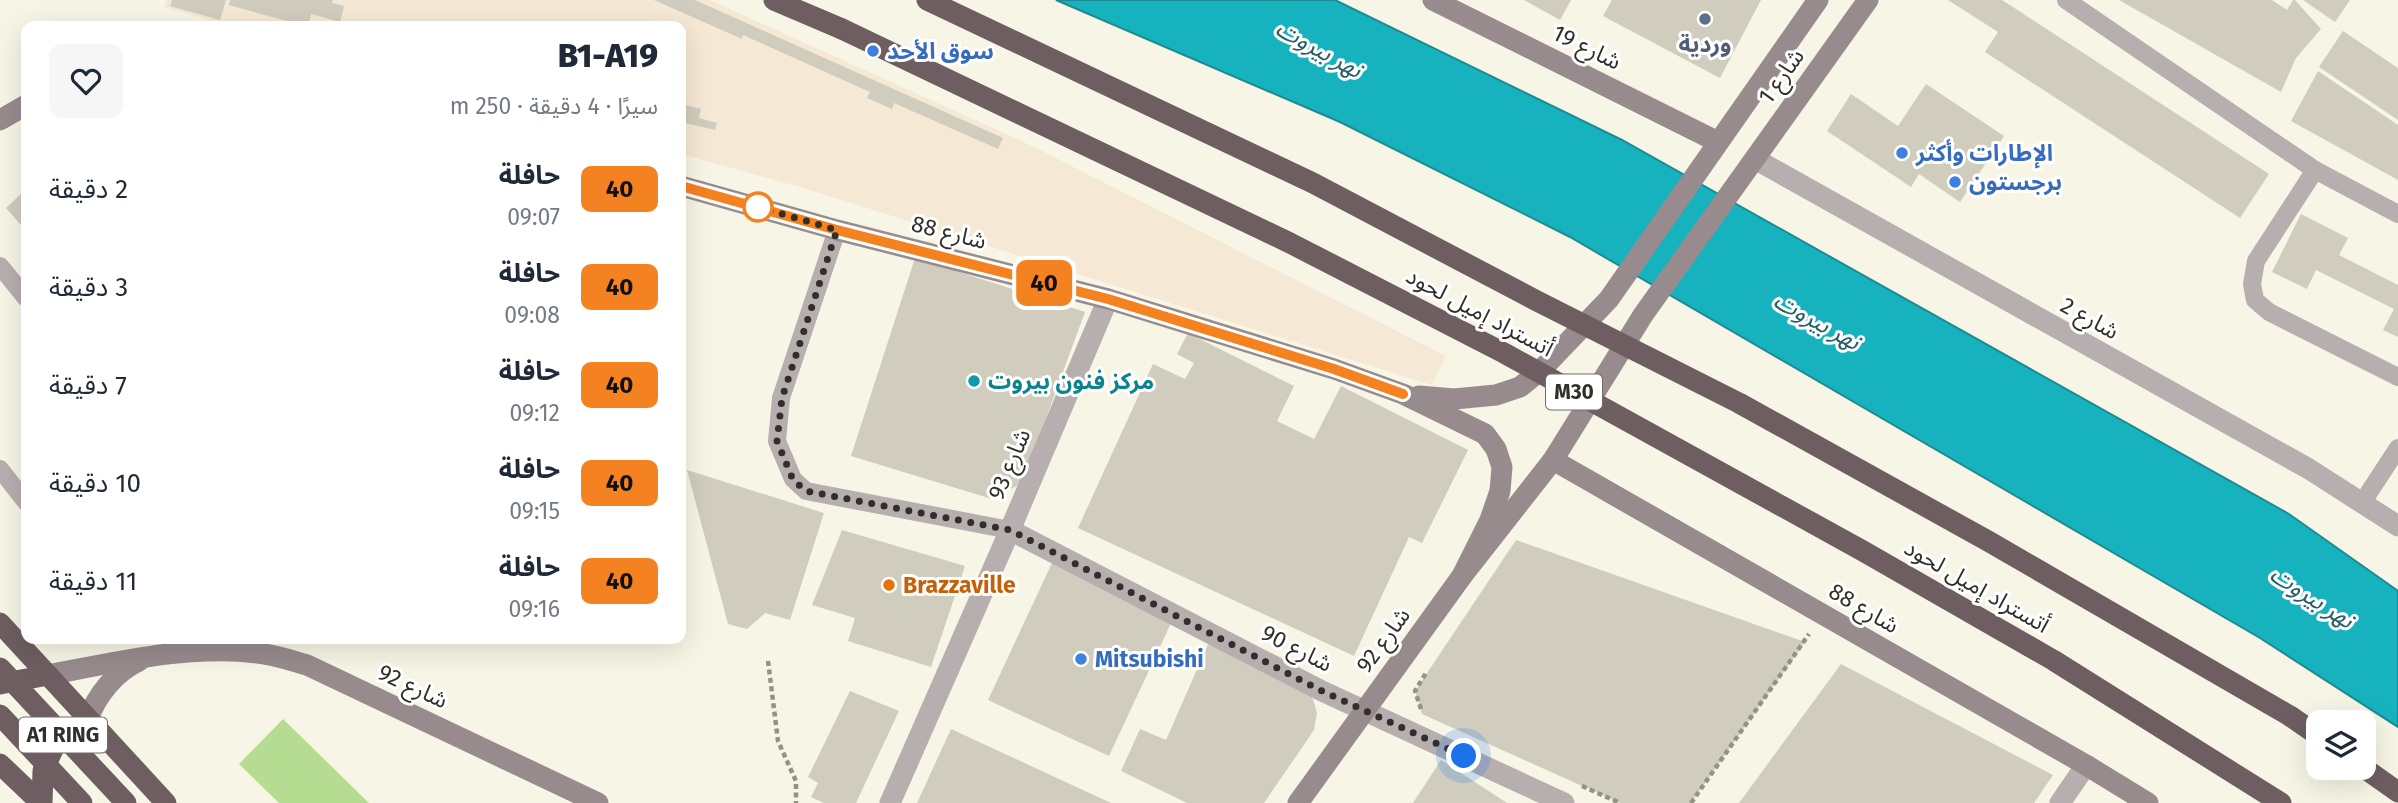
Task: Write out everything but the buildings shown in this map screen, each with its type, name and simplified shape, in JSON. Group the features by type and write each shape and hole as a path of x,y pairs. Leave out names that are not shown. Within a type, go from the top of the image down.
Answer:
{"highway":[{"name":"أتستراد إميل لحود","path":"774,0 842,29 1290,243 1504,354 1863,551 2053,660 2281,803"},
{"name":"أتستراد إميل لحود","path":"927,0 1313,183 1537,302 1739,402 1988,541 2306,727"},
{"path":"0,624 166,803"},
{"name":"A1 RING","path":"0,667 126,803"},
{"path":"0,684 48,675"},
{"name":"A1 RING","path":"0,715 82,803"},
{"path":"41,803 43,771 56,743 84,732 104,736"},
{"path":"0,764 41,803"},
{"path":"2376,776 2398,792"}],"main road":[{"name":"شارع 19","path":"1433,0 1718,142"},
{"name":"شارع 1","path":"1403,394 1465,399 1513,390 1532,379 1609,299 1818,0"},
{"name":"شارع 1","path":"1462,576 1553,460 1643,315 1868,0"},
{"path":"0,120 21,108"},
{"name":"شارع 88","path":"686,187 837,230 1108,299 1334,369 1403,394"},
{"path":"1403,394 1485,434 1496,449 1502,467 1500,491 1490,520 1462,576"},
{"name":"شارع 88","path":"1553,460 2148,803"},
{"name":"شارع 92","path":"1298,803 1462,576"},
{"name":"شارع 92","path":"48,675 154,655 216,652 264,654 307,665 598,803"},
{"name":"شارع 92","path":"88,719 108,685 128,667 154,655"}],"street":[{"name":"شارع 2","path":"1755,159 2309,469 2398,527"},
{"name":"شارع 93","path":"890,803 1108,299"},
{"name":"شارع 90","path":"1010,530 1322,691 1564,803"},
{"path":"2060,803 2086,765"}],"lane":[{"path":"2066,0 2315,170 2398,214"},
{"path":"2315,170 2256,261 2252,284 2255,300 2269,312 2398,377"},
{"path":"837,230 782,398 777,441 793,480 806,491 1010,530"},
{"path":"0,266 21,292"},
{"path":"2362,503 2398,448"},
{"path":"0,469 21,496"}],"path":[{"path":"1691,803 1805,642 1813,626"},
{"path":"768,661 778,741 796,781 796,803"},
{"path":"1422,714 1415,691 1429,667"},
{"path":"1575,783 1620,803"}],"shaded area":[{"name":"سوق الأحد","path":"167,0 710,0 1030,145 1446,356 1432,385 800,187 686,155 686,21 213,21 164,7"}],"green space":[{"path":"283,719 369,803 279,803 239,764"}],"water":[{"name":"نهر بيروت","path":"1056,0 1335,0 1622,140 2289,514 2398,591 2398,727 2376,713 2376,710 2372,710 2260,638 1570,237 1340,122"}],"bus line":[{"name":"40","path":"686,187 837,230 1108,299 1334,369 1403,394"}],"place":[{"name":"وردية","path":"1705,19"},
{"name":"سوق الأحد","path":"873,51"},
{"name":"الإطارات وأكثر","path":"1902,153"},
{"name":"برجستون","path":"1955,182"},
{"name":"مركز فنون بيروت","path":"974,381"},
{"name":"Brazzaville","path":"889,585"},
{"name":"Mitsubishi","path":"1081,659"}],"route":[{"path":"758,207 837,230 782,398 777,441 793,480 806,491 1010,530 1322,691 1464,756"}]}
